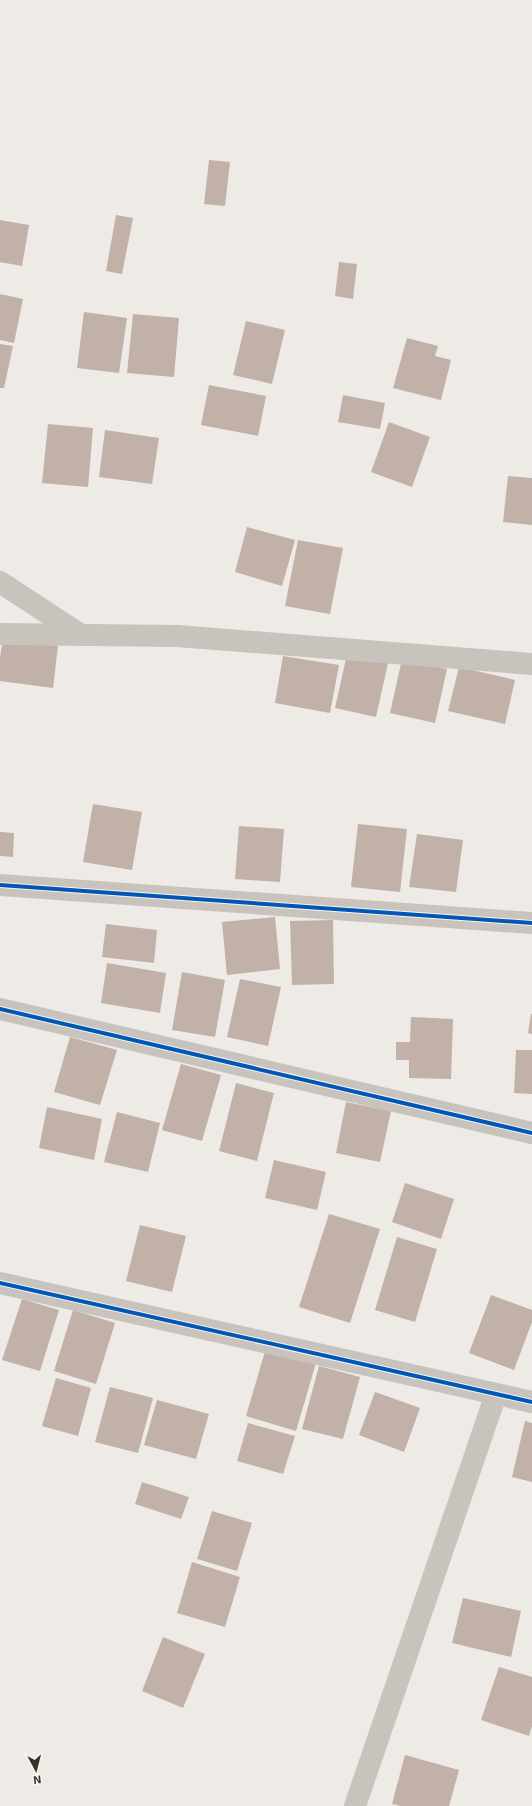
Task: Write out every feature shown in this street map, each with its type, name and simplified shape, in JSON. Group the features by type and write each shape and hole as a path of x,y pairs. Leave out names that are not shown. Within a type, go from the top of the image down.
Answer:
{"street":[{"path":"0,582 81,635"},
{"path":"0,634 177,636 532,664"},
{"path":"0,885 532,923"},
{"path":"0,1009 532,1133"},
{"path":"0,1283 532,1402"},
{"path":"355,1806 496,1394"}],"building":[{"path":"209,160 230,162 225,206 204,204"},
{"path":"116,215 133,218 122,274 106,271"},
{"path":"0,220 29,225 22,266 0,262"},
{"path":"339,262 357,264 353,299 335,296"},
{"path":"0,294 23,299 14,343 0,340"},
{"path":"84,312 127,318 119,373 77,368"},
{"path":"133,314 179,318 174,377 127,373"},
{"path":"246,321 285,330 272,384 233,375"},
{"path":"407,338 438,346 435,356 451,360 441,400 393,388"},
{"path":"0,344 13,346 4,388 0,388"},
{"path":"209,385 266,396 258,436 201,425"},
{"path":"343,395 385,403 380,429 338,422"},
{"path":"389,422 430,437 412,487 371,472"},
{"path":"48,424 93,428 88,487 42,483"},
{"path":"105,430 159,438 152,484 99,477"},
{"path":"508,476 532,478 532,525 503,522"},
{"path":"247,527 295,540 282,586 235,572"},
{"path":"298,540 343,548 330,614 285,606"},
{"path":"3,638 58,646 53,688 0,681 0,658"},
{"path":"347,654 388,663 376,717 335,708"},
{"path":"283,656 339,665 330,713 275,703"},
{"path":"402,659 447,669 435,723 390,713"},
{"path":"459,667 515,680 505,724 448,711"},
{"path":"93,804 142,812 132,870 83,862"},
{"path":"358,824 407,829 400,892 351,887"},
{"path":"239,826 284,829 280,882 235,879"},
{"path":"0,832 14,833 13,857 0,856"},
{"path":"417,834 463,840 456,892 409,887"},
{"path":"275,917 280,969 227,975 222,922"},
{"path":"333,920 334,984 292,985 290,921"},
{"path":"106,924 157,930 154,963 102,957"},
{"path":"107,963 166,973 160,1013 101,1003"},
{"path":"182,972 225,980 215,1037 172,1030"},
{"path":"240,979 281,987 268,1046 227,1037"},
{"path":"532,1014 532,1034 528,1033"},
{"path":"411,1017 453,1019 451,1079 409,1078 409,1060 396,1060 396,1042 410,1042"},
{"path":"70,1037 117,1050 100,1105 54,1092"},
{"path":"516,1050 532,1050 532,1094 514,1093"},
{"path":"181,1064 221,1075 202,1141 162,1130"},
{"path":"236,1083 274,1093 257,1161 219,1151"},
{"path":"346,1102 391,1111 380,1162 336,1153"},
{"path":"47,1107 102,1119 94,1160 39,1148"},
{"path":"117,1112 160,1123 148,1172 104,1162"},
{"path":"274,1160 326,1172 317,1210 265,1198"},
{"path":"405,1183 454,1199 441,1239 392,1222"},
{"path":"329,1214 380,1229 350,1323 299,1307"},
{"path":"140,1225 186,1236 172,1292 126,1281"},
{"path":"397,1237 437,1249 415,1322 375,1310"},
{"path":"491,1295 532,1310 532,1322 514,1370 469,1353"},
{"path":"22,1299 59,1310 40,1371 2,1360"},
{"path":"73,1310 115,1323 96,1384 54,1371"},
{"path":"266,1348 316,1363 296,1431 246,1416"},
{"path":"319,1366 360,1377 343,1439 302,1429"},
{"path":"56,1378 91,1388 78,1436 42,1426"},
{"path":"110,1387 153,1398 138,1453 95,1442"},
{"path":"375,1392 420,1408 404,1452 359,1435"},
{"path":"157,1400 209,1414 196,1459 144,1445"},
{"path":"525,1421 532,1423 532,1482 512,1477"},
{"path":"248,1423 295,1436 283,1474 237,1461"},
{"path":"142,1482 189,1497 181,1519 135,1504"},
{"path":"212,1511 252,1523 237,1571 197,1559"},
{"path":"192,1562 240,1577 225,1627 177,1613"},
{"path":"463,1598 521,1611 511,1657 452,1643"},
{"path":"163,1637 205,1654 183,1708 142,1691"},
{"path":"499,1667 532,1677 532,1726 529,1736 481,1720"},
{"path":"405,1755 459,1770 449,1806 401,1806 392,1804"}],"cycle path":[{"path":"0,885 532,923"},
{"path":"0,1009 532,1133"},
{"path":"0,1283 532,1402"}]}
